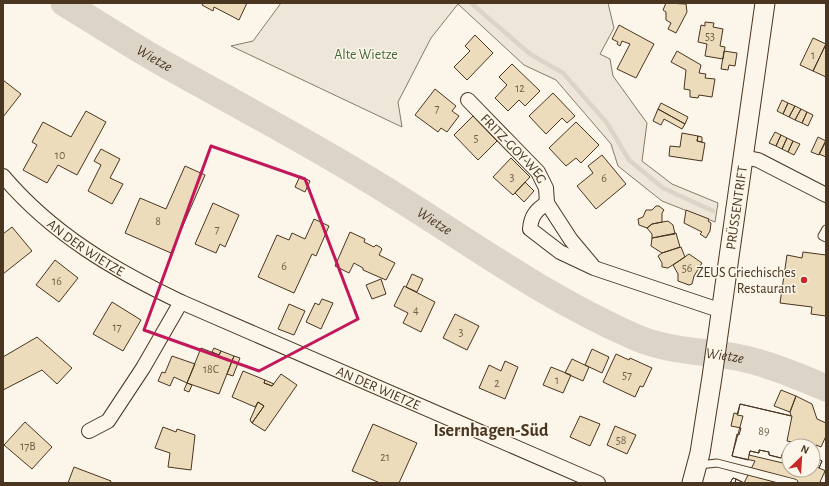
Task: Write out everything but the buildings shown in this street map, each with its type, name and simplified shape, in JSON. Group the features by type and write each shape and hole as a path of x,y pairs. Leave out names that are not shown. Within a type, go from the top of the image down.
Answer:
{"main road":[{"name":"PRÜSSENTRIFT","path":"694,474 722,311 765,3"}],"street":[{"name":"FRITZ-GOY-WEG","path":"468,100 538,172 546,188 547,203 571,240 594,268"},
{"path":"743,157 758,160 826,195"},
{"name":"AN DER WIETZE","path":"3,176 51,223 91,254 129,277 181,302 598,483"},
{"name":"FRITZ-GOY-WEG","path":"547,203 538,209 531,219 530,229 560,252 594,268 722,311"},
{"path":"89,431 108,421 142,368 181,302"}],"lane":[{"path":"826,229 822,236 826,238"},
{"path":"694,474 717,463 794,483"}],"highlighted area":[{"path":"211,146 305,179 358,319 259,371 144,330"}],"green space":[{"name":"Alte Wietze","path":"281,3 608,3 614,28 600,54 610,59 613,76 647,123 642,161 672,184 718,203 715,222 662,201 618,166 611,144 556,80 524,65 458,4 431,38 398,102 402,127 231,46 253,41"}],"waterway":[{"name":"Wietze","path":"64,3 129,43 346,166 404,201 532,283 600,320 647,342 672,348 748,360 782,370 826,388"},
{"name":"Alte Wietze","path":"471,3 530,54 563,73 607,123 629,160 663,188 713,211"}],"place":[{"name":"ZEUS Griechisches Restaurant","path":"804,280"}],"district":[{"name":"Isernhagen-Süd","path":"491,430"}]}
